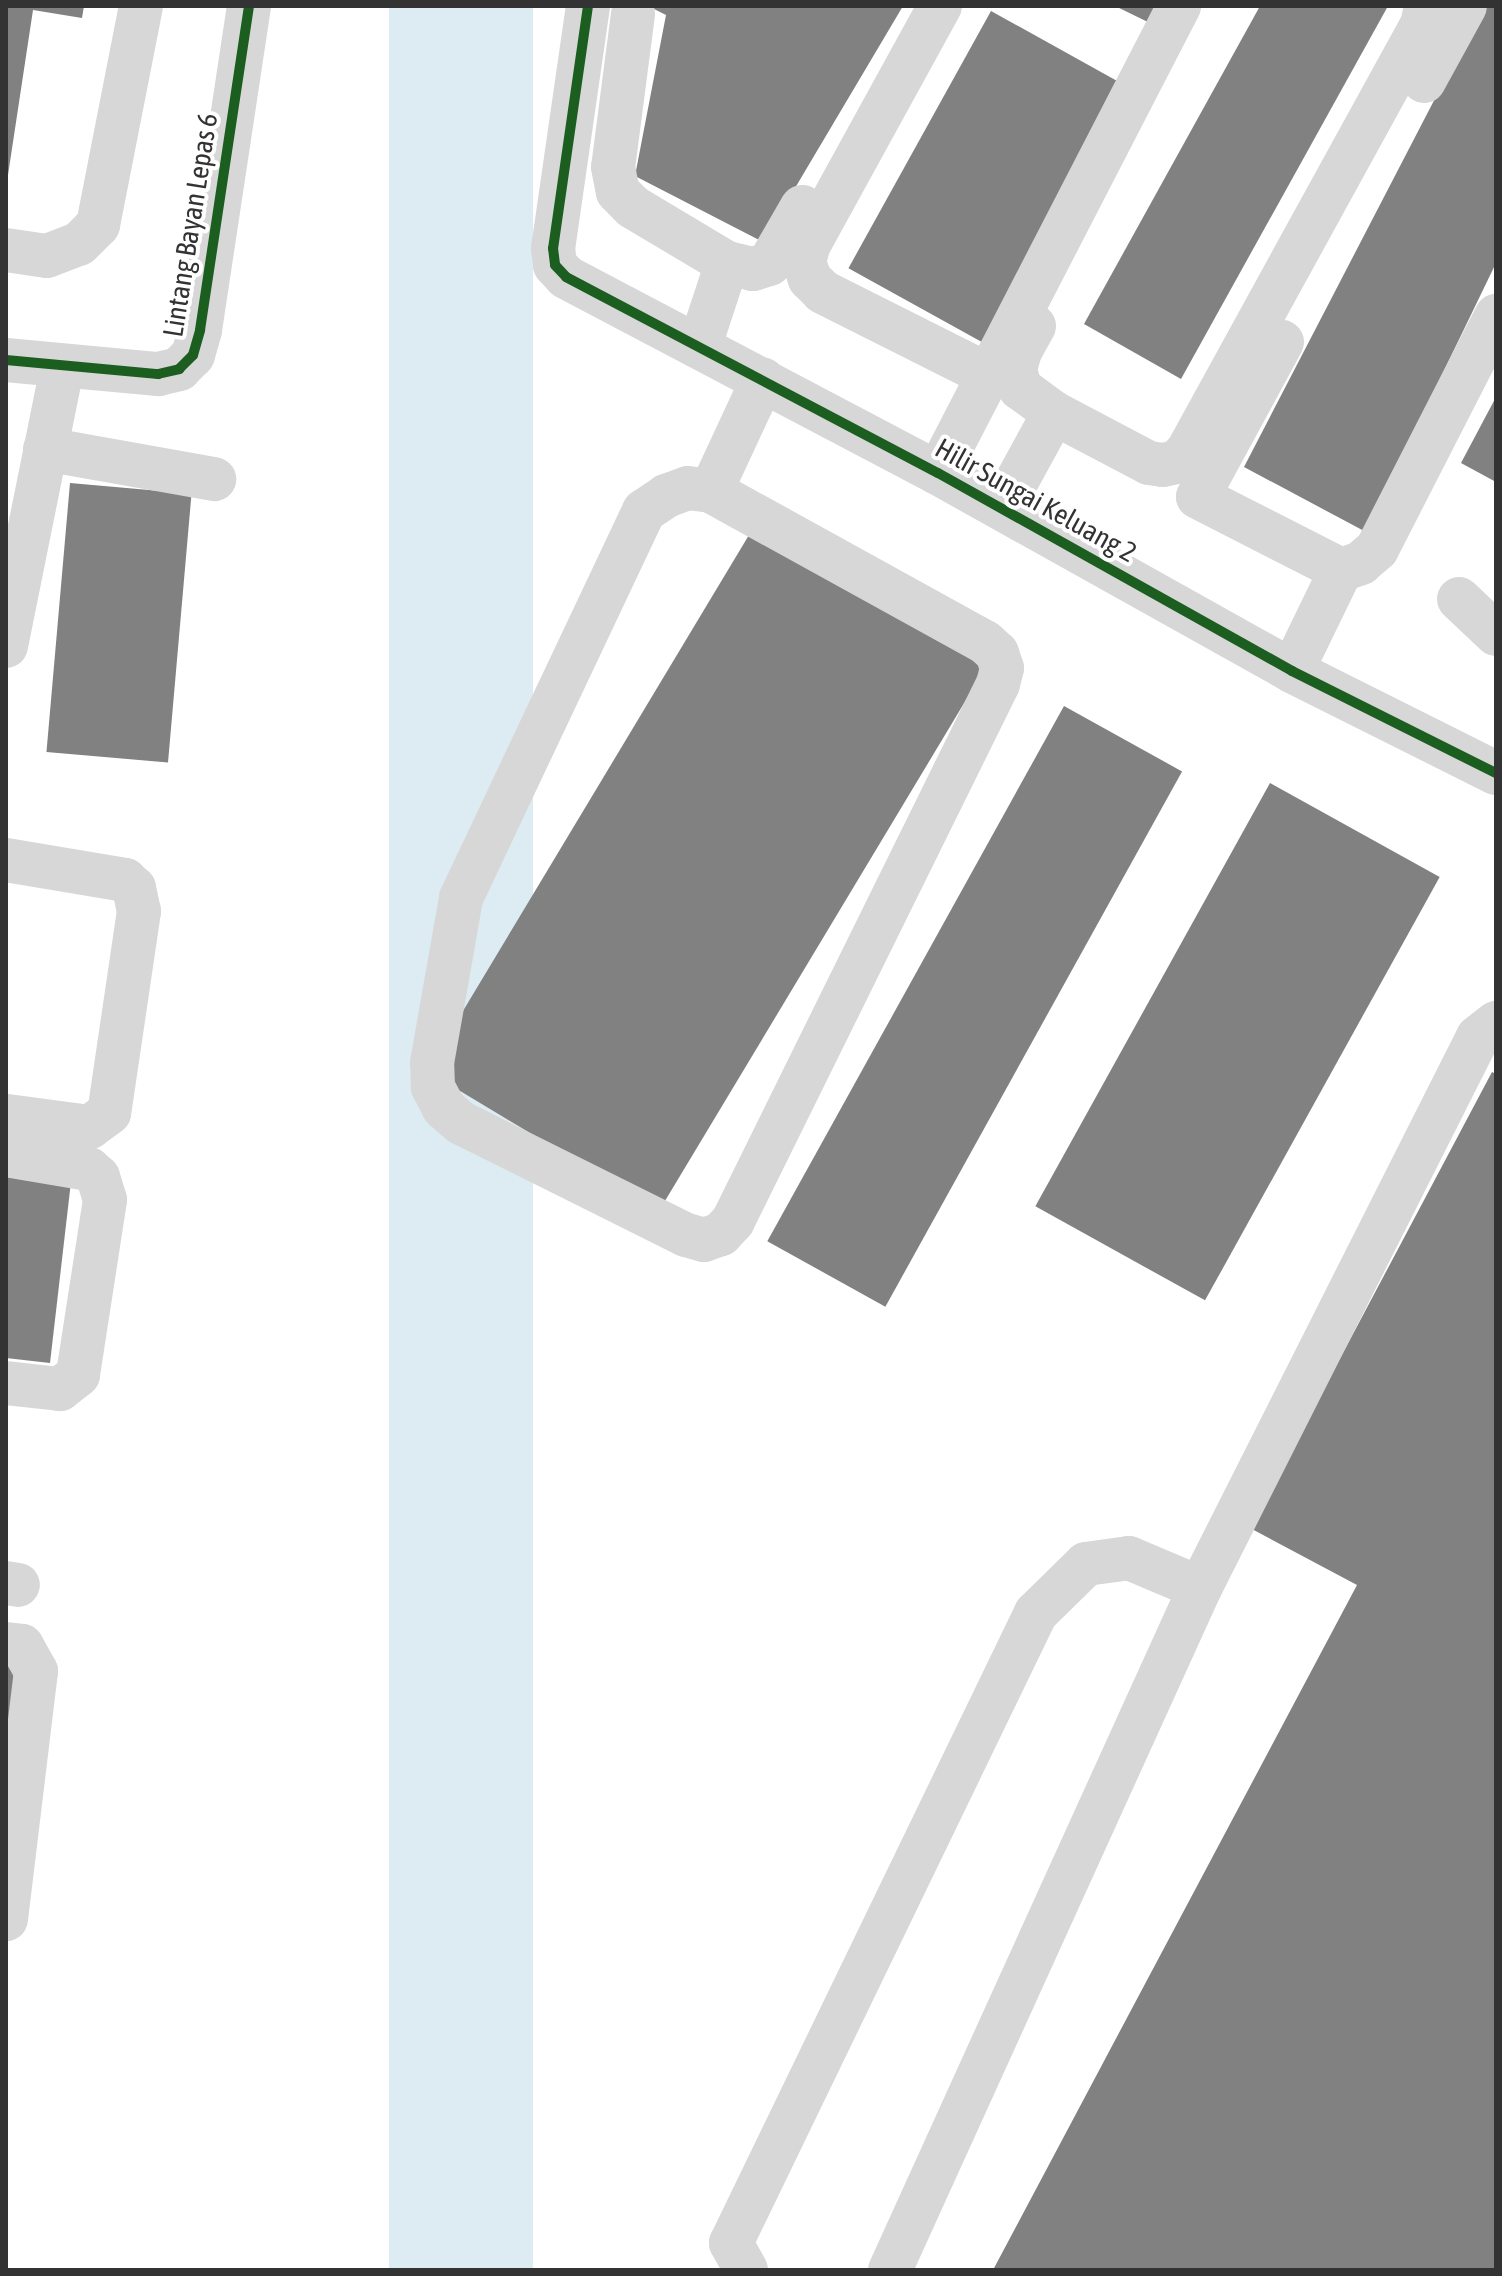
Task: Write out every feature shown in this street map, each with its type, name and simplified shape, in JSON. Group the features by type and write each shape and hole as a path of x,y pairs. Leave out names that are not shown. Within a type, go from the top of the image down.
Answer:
{"street":[{"path":"6,250 47,256 79,244 98,225 141,6"},
{"name":"Lintang Bayan Lepas 6","path":"6,360 62,368 158,374 179,369 193,355 200,330 249,6"},
{"name":"Hilir Sungai Keluang 2","path":"588,6 555,232 555,265 578,285 700,345 938,473 1292,671 1496,773"},
{"path":"940,6 809,244 804,262 810,279 823,292 986,374"},
{"path":"938,473 986,374 1179,6"},
{"path":"1210,6 1020,351 1015,370 1020,388 1054,413 1149,463 1163,465 1177,462 1187,452 1422,25 1426,6"},
{"path":"1341,570 1198,497 1465,6"},
{"path":"633,14 613,167 618,192 633,207 727,263 753,269 769,264 779,251 882,58"},
{"path":"700,345 727,263"},
{"path":"1292,671 1341,570 1361,563 1377,549 1496,316"},
{"path":"6,646 62,368"},
{"path":"711,491 763,379"},
{"path":"1002,508 1054,413"},
{"path":"45,449 214,479"},
{"path":"688,488 711,491 985,642 997,653 1002,668 998,684 733,1221 721,1234 704,1240 686,1235 461,1123 444,1108 433,1087 432,1063 461,898 644,511 666,496 688,488"},
{"path":"1459,599 1496,634"},
{"path":"6,860 125,880 134,888 139,911 109,1113 90,1127 6,1116"},
{"path":"890,2270 1200,1588 1478,1037 1496,1023"},
{"path":"6,1155 89,1169 98,1177 105,1200 78,1375 60,1389 6,1383"},
{"path":"746,2270 731,2243 1036,1613 1086,1564 1129,1558 1200,1588"},
{"path":"6,1644 22,1646 36,1671 6,1919"}],"shaded area":[{"path":"389,6 533,6 533,2270 389,2270"}],"building":[{"path":"6,6 84,6 82,18 33,10 8,175"},
{"path":"648,6 903,6 763,242 635,176 666,15"},
{"path":"1115,6 1161,6 1152,24"},
{"path":"1260,6 1388,6 1181,379 1084,324"},
{"path":"1483,6 1496,6 1496,263 1366,532 1244,467"},
{"path":"991,11 1126,86 983,343 848,268"},
{"path":"1496,397 1496,482 1461,463"},
{"path":"70,483 192,494 168,763 46,752"},
{"path":"755,525 987,665 659,1211 427,1071"},
{"path":"1064,706 1182,771 885,1307 767,1241"},
{"path":"1270,783 1440,877 1205,1300 1035,1206"},
{"path":"1492,1072 1496,1074 1496,2270 993,2270 1357,1585 1250,1528"},
{"path":"6,1165 72,1173 50,1363 6,1358"},
{"path":"6,1664 17,1666 6,1741"}],"cycle path":[{"path":"6,360 158,374 179,369 193,355 200,330 249,6"},
{"path":"588,6 553,248 555,265 566,277 938,473 1292,671 1496,773"}]}
